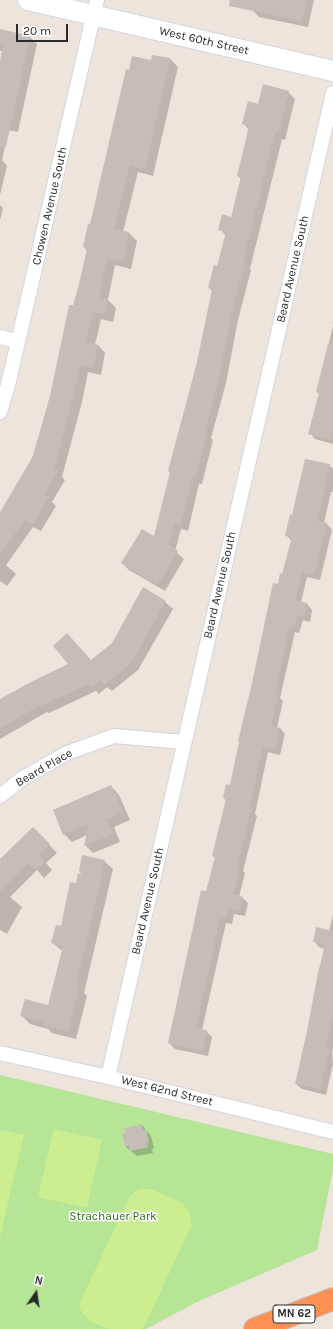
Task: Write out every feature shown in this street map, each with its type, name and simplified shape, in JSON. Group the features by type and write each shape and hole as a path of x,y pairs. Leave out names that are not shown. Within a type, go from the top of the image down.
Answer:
{"highway":[{"name":"MN 62","path":"255,1329 333,1299"}],"street":[{"name":"West 60th Street","path":"28,0 95,8 333,71"},
{"name":"Chowen Avenue South","path":"0,412 8,385 95,8"},
{"name":"Beard Avenue South","path":"108,1077 333,93"},
{"path":"0,337 18,341"},
{"name":"Beard Place","path":"0,796 23,778 67,753 114,736 184,742"},
{"name":"West 62nd Street","path":"0,1053 108,1077 333,1132"}],"green space":[{"name":"Strachauer Park","path":"0,1075 333,1154 333,1169 317,1250 199,1301 146,1329 0,1329"},
{"path":"54,1129 102,1140 87,1208 38,1197"},
{"path":"0,1130 24,1135 0,1237"},
{"path":"139,1189 151,1189 182,1203 190,1213 191,1226 145,1325 141,1329 109,1329 89,1321 79,1308 83,1296 130,1196"}],"building":[{"path":"230,0 306,0 302,21 229,6"},
{"path":"0,29 30,36 6,147 0,147 0,61 3,46 0,45"},
{"path":"152,55 170,58 145,169 130,165 114,229 129,232 124,261 107,258 99,297 108,299 105,314 93,312 86,342 98,345 93,368 80,365 74,394 54,469 58,472 44,495 49,497 33,524 25,520 0,554 0,512 32,458 49,401 69,305 73,305 80,281 87,248 83,247 88,224 90,224 126,69 129,70 132,56 151,60"},
{"path":"263,84 289,91 278,133 275,133 243,262 245,262 205,431 207,432 195,478 193,477 181,524 174,523 168,545 178,551 157,585 121,563 142,529 154,536 170,472 168,471 197,362 212,289 208,288 214,265 217,266 226,232 218,230 222,214 231,217 241,177 237,176 249,126 242,124 248,101 258,104"},
{"path":"328,344 333,344 333,432 331,440 308,434 319,393 316,392"},
{"path":"305,459 330,464 317,521 327,523 314,575 302,572 295,600 307,603 304,616 297,615 294,628 289,627 275,694 278,694 271,725 280,728 275,750 263,747 249,809 251,809 233,894 243,897 239,911 229,909 226,919 220,918 196,1028 207,1030 202,1051 168,1043 201,890 206,891 215,857 212,856 226,799 223,798 226,784 230,785 238,741 273,583 278,584 280,573 282,574 292,537 285,536 290,514 292,515"},
{"path":"143,587 166,601 131,663 104,685 100,680 91,687 88,684 41,706 40,705 0,728 0,699 68,664 53,646 67,633 91,660 112,643"},
{"path":"111,785 123,812 107,819 113,834 84,846 89,823 63,835 53,810"},
{"path":"33,827 50,844 39,855 45,861 36,870 28,863 0,891 0,859"},
{"path":"82,855 105,860 76,986 79,987 68,1031 43,1025 43,1022 20,1016 25,999 48,1005 63,946 51,943 56,925 61,926 70,882 76,883 78,873 81,875 79,870"},
{"path":"316,927 333,931 333,1013 326,1048 330,1049 320,1089 295,1084 325,945 313,942"},
{"path":"142,1124 143,1130 146,1129 149,1142 147,1143 148,1147 130,1151 129,1146 125,1147 122,1134 125,1133 124,1128"}]}
